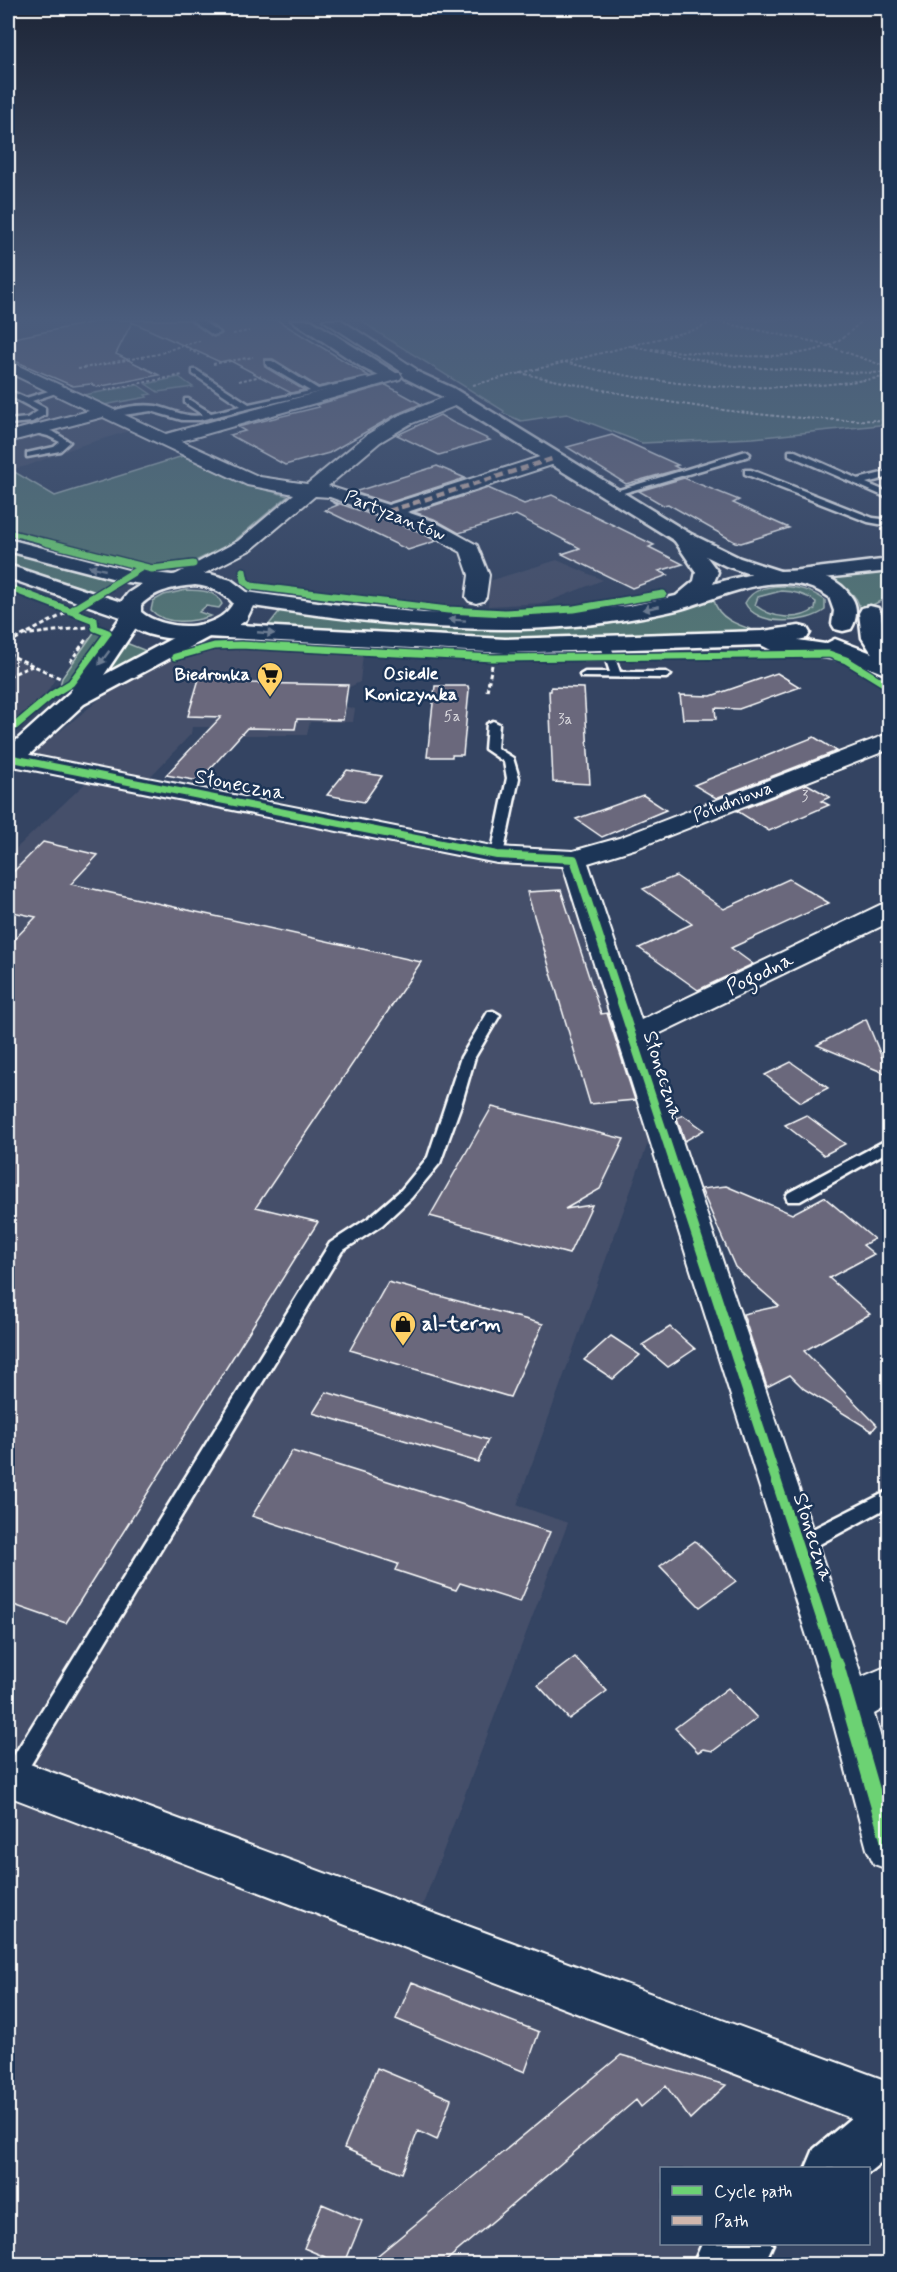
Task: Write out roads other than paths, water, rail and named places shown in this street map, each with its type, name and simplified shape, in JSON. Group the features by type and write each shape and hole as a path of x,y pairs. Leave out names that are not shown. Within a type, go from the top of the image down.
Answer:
{"main road":[{"path":"499,426 681,537 733,562 783,577 815,582 840,594 846,606 843,624"},
{"path":"681,537 717,565 729,586"},
{"path":"681,537 707,572 702,585 683,601"},
{"path":"8,544 127,576 208,580 238,594 397,616 497,622 599,616 683,601 729,586 783,577 890,565"},
{"path":"8,571 130,614 138,622 160,630 180,633 205,631 478,645 605,644 732,623 801,646 856,655"},
{"path":"9,759 70,690 130,614 129,604 138,595 152,588 177,580"},
{"path":"729,586 722,600 732,623 773,637 843,624 880,609"},
{"path":"70,690 239,614 244,606 238,594"},
{"path":"880,609 873,638 890,666"},
{"path":"843,624 890,666"},
{"path":"799,633 890,666"},
{"path":"835,2167 890,2120"},
{"path":"721,2265 744,2245"}],"street":[{"path":"8,437 53,426"},
{"name":"Partyzantów","path":"133,426 254,481 308,491 333,492 426,525 470,549 479,575 477,597"},
{"path":"164,440 212,426"},
{"path":"177,580 245,545 374,438 394,426"},
{"path":"389,512 552,459"},
{"path":"238,594 235,570 245,545"},
{"name":"Południowa","path":"574,859 628,843 890,740"},
{"name":"Słoneczna","path":"9,759 497,855 574,859 798,1546 849,1706 890,1849"},
{"name":"Pogodna","path":"632,1036 890,911"},
{"path":"849,1706 890,1683"},
{"path":"10,1776 890,2108"}],"lane":[{"path":"30,455 57,449 66,442 51,434 35,430"},
{"path":"792,453 890,496"},
{"path":"610,494 746,454"},
{"path":"748,472 871,520 890,523"},
{"path":"857,482 890,474"},
{"path":"605,644 616,675"},
{"path":"585,675 666,675"},
{"path":"493,724 491,749 508,760 513,778 497,855"},
{"path":"10,1776 336,1247 376,1221 405,1194 435,1159 468,1057 493,1015"},
{"path":"794,1197 890,1143"},
{"path":"798,1546 890,1497"}],"place":[{"name":"Biedronka","path":"270,698"},
{"name":"al-term","path":"403,1347"}],"district":[{"name":"Osiedle Koniczynka","path":"411,684"}]}
